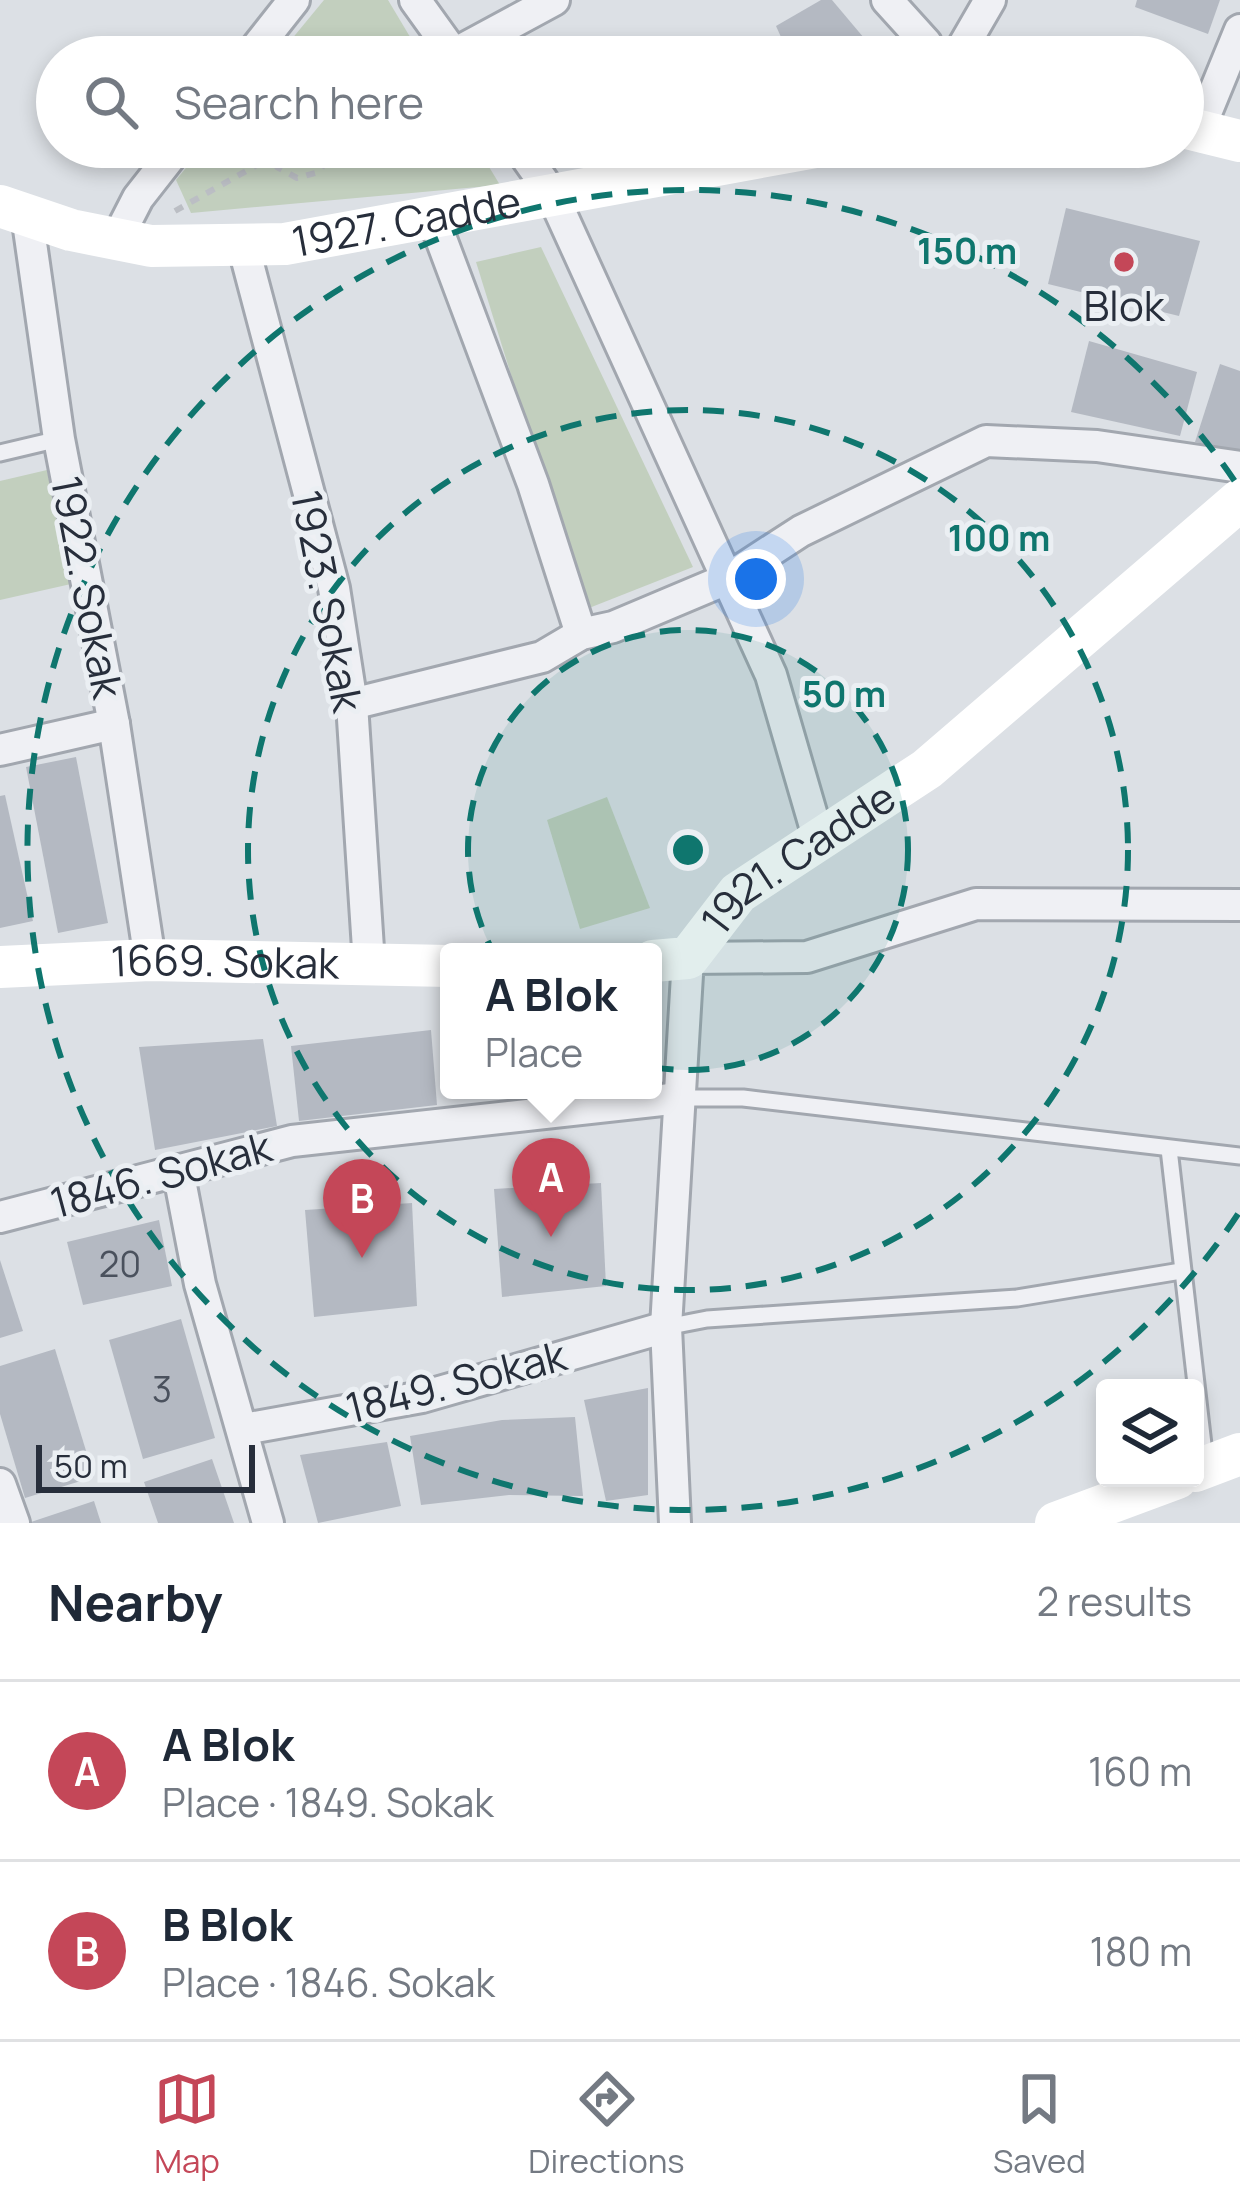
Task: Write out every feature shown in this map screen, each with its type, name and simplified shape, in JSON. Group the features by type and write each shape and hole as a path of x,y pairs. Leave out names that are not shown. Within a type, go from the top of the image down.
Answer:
{"street":[{"path":"266,36 294,0"},
{"path":"415,0 441,36"},
{"path":"490,36 554,0"},
{"path":"886,0 919,36"},
{"path":"969,36 990,0"},
{"path":"1204,103 1240,30"},
{"path":"1204,132 1240,141"},
{"path":"117,239 138,198 162,168"},
{"path":"534,168 552,194 772,675 819,840"},
{"name":"1927. Cadde","path":"13,210 152,246 285,244 697,168"},
{"name":"1922. Sokak","path":"13,210 113,724 150,960"},
{"path":"434,220 532,484 581,634"},
{"name":"1923. Sokak","path":"243,244 334,588 352,704 368,964"},
{"path":"352,704 485,675 542,657 581,634 614,627 727,579 801,530 986,441 1097,446 1240,467"},
{"name":"1921. Cadde","path":"675,1523 666,1327 680,1097 671,960 739,892 927,769 1240,500"},
{"path":"0,750 113,724"},
{"path":"671,960 807,957 976,904 1240,905"},
{"name":"1669. Sokak","path":"0,967 150,960 440,966"},
{"name":"1846. Sokak","path":"0,1217 292,1141 680,1097"},
{"path":"178,1170 200,1284 268,1523"},
{"name":"1849. Sokak","path":"244,1429 422,1397 666,1327"},
{"path":"0,1484 14,1523"},
{"path":"1056,1523 1151,1487"}],"lane":[{"path":"0,453 59,439"},
{"path":"680,1097 934,1118 1240,1156"},
{"path":"1169,1149 1193,1379"},
{"path":"666,1327 707,1318 1017,1298 1180,1270"}],"path":[{"path":"167,215 252,168"},
{"path":"281,168 286,174 309,177 323,168"}],"green space":[{"path":"324,0 388,0 409,36 294,36"},
{"path":"186,168 490,168 500,185 191,213 176,180"},
{"path":"541,247 693,567 584,610 476,262"},
{"path":"47,470 71,584 0,600 0,481"},
{"path":"607,797 650,908 580,929 547,820"}],"building":[{"path":"821,0 832,0 862,36 781,36 776,26"},
{"path":"1137,0 1220,0 1208,34 1135,7"},
{"name":"Blok","path":"1066,208 1200,241 1179,316 1048,284"},
{"name":"Blok","path":"1089,341 1197,372 1180,436 1071,412"},
{"name":"Blok","path":"1220,364 1240,371 1240,452 1195,442"},
{"path":"76,757 108,923 58,933 26,767"},
{"path":"5,795 33,921 0,928 0,796"},
{"path":"431,1030 437,1105 299,1121 291,1046"},
{"path":"263,1039 277,1126 155,1150 139,1047"},
{"path":"601,1183 606,1286 502,1297 494,1189"},
{"path":"412,1203 417,1306 314,1317 305,1210"},
{"path":"159,1220 172,1286 83,1305 67,1242"},
{"path":"0,1260 23,1331 0,1338"},
{"path":"181,1319 215,1438 143,1459 109,1340"},
{"path":"55,1349 94,1477 25,1498 0,1414 0,1366"},
{"path":"648,1388 648,1495 606,1501 584,1400"},
{"path":"575,1417 583,1496 509,1495 421,1505 410,1436 502,1420"},
{"path":"387,1442 401,1506 318,1523 300,1455"},
{"path":"212,1459 234,1523 158,1523 144,1482"},
{"path":"94,1501 101,1523 31,1523 31,1522"}],"place":[{"name":"Blok","path":"1124,262"},
{"name":"A Blok","path":"551,1237"},
{"name":"B Blok","path":"362,1258"}]}
